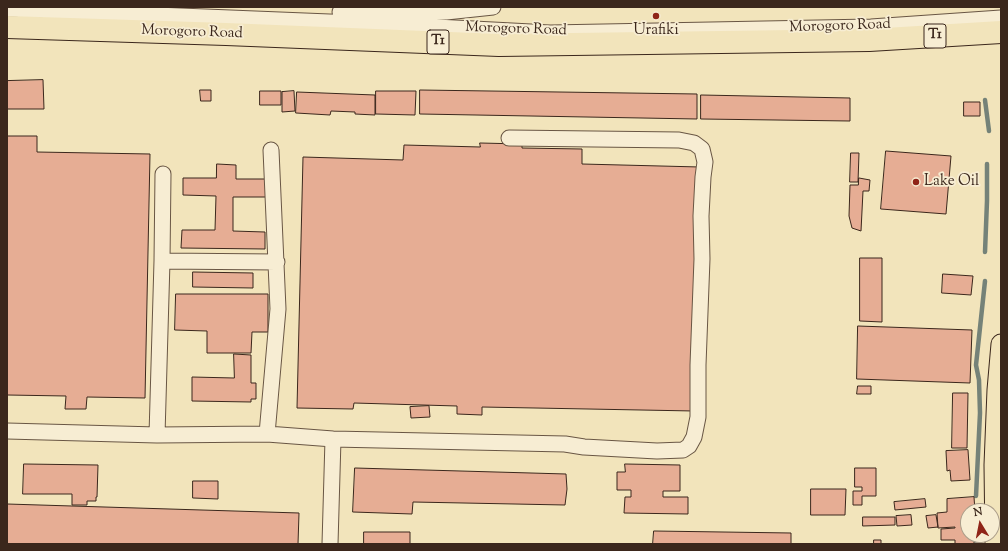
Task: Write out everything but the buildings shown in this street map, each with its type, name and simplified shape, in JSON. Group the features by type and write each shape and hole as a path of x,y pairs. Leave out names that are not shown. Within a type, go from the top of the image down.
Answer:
{"highway":[{"name":"Morogoro Road","path":"7,27 219,33 499,45 869,40 1001,32"}],"main road":[{"path":"995,544 994,457 1001,344"}],"lane":[{"name":"Morogoro Road","path":"143,7 221,11 381,13 446,12 493,7"},
{"name":"Morogoro Road","path":"7,9 379,24 550,33 871,27 1001,18"},
{"path":"7,432 157,435 267,434 333,439 565,444 584,447 657,451 683,450 689,446 694,437 698,417 702,259 701,216 705,162 702,149 694,143 679,140 509,138"},
{"path":"267,434 278,309 271,150"},
{"path":"157,435 163,174"},
{"path":"162,261 277,262"},
{"path":"330,544 333,439"}],"waterway":[{"path":"985,100 989,131"},
{"path":"985,252 987,164"},
{"path":"976,496 980,413 979,380 976,365 985,281"}],"place":[{"name":"Urafiki","path":"656,16"},
{"name":"Lake Oil","path":"916,182"}]}
